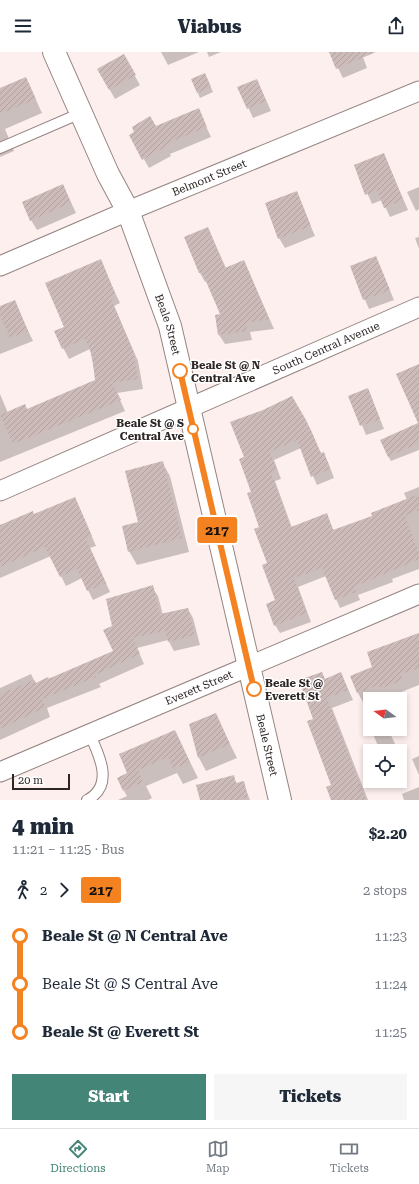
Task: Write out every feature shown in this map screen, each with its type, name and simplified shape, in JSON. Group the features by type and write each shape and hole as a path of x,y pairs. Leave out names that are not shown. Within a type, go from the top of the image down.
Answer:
{"main road":[{"name":"Beale Street","path":"54,52 108,174 128,211 170,326 280,800"}],"street":[{"name":"Belmont Street","path":"0,266 128,211 419,91"},
{"name":"South Central Avenue","path":"0,491 419,307"},
{"name":"Everett Street","path":"0,772 419,594"}],"lane":[{"path":"0,148 81,113"},
{"path":"87,800 95,796 104,779 99,754 89,733"}],"building":[{"path":"329,52 376,52 336,69"},
{"path":"124,54 136,75 109,90 97,69"},
{"path":"205,73 211,87 197,93 191,79"},
{"path":"26,77 36,99 0,114 0,88"},
{"path":"257,79 266,101 247,109 237,87"},
{"path":"199,108 207,127 166,144 167,146 142,160 129,135 134,132 132,127 150,116 156,126"},
{"path":"384,153 403,200 384,208 377,191 365,195 354,165"},
{"path":"63,184 71,203 30,221 22,202"},
{"path":"297,191 311,226 278,239 265,203"},
{"path":"208,227 225,268 244,260 269,319 246,323 247,331 218,335 215,315 220,314 202,272 199,273 184,237"},
{"path":"376,256 390,290 363,300 350,266"},
{"path":"101,259 115,293 110,296 133,351 138,379 112,383 121,400 13,444 0,415 25,404 27,409 95,380 92,355 85,339 62,349 54,331 64,327 45,283"},
{"path":"15,300 28,331 10,338 0,315 0,306"},
{"path":"419,364 419,443 388,457 380,440 418,423 396,374"},
{"path":"368,388 380,419 360,426 348,396"},
{"path":"292,396 306,420 321,453 324,452 330,469 311,477 297,440 270,452 277,470 271,473 291,527 327,513 333,530 372,516 371,513 419,494 419,510 405,516 419,553 419,559 354,587 356,592 335,600 322,568 294,578 307,613 274,626 266,604 275,600 262,565 267,563 254,529 259,527 247,493 251,492 239,459 244,457 230,422 263,410"},
{"path":"163,461 182,538 128,552 122,526 138,522 125,471"},
{"path":"75,497 92,536 86,539 106,583 87,591 77,569 60,577 45,547 0,567 0,525 33,511 34,514"},
{"path":"153,585 160,614 188,608 195,635 168,642 165,631 133,638 140,654 95,675 96,677 42,699 46,707 0,729 0,694 34,680 36,683 48,677 49,679 113,651 103,630 112,626 106,599"},
{"path":"419,633 419,668 401,674 403,680 380,689 379,685 357,693 350,676 372,667 367,652"},
{"path":"322,672 325,679 341,672 348,690 327,698 366,800 331,800 326,787 331,785 307,721 313,719 299,680"},
{"path":"216,713 230,744 198,758 189,724"},
{"path":"175,730 190,762 173,769 168,757 138,770 143,782 123,791 117,778 127,773 119,754"},
{"path":"234,775 236,783 244,781 248,797 238,800 200,800 196,785"}],"bus line":[{"name":"217","path":"180,371 254,689"}],"place":[{"name":"Beale St @ N Central Ave","path":"180,371"},
{"name":"Beale St @ S Central Ave","path":"193,429"},
{"name":"Beale St @ Everett St","path":"254,689"}]}
